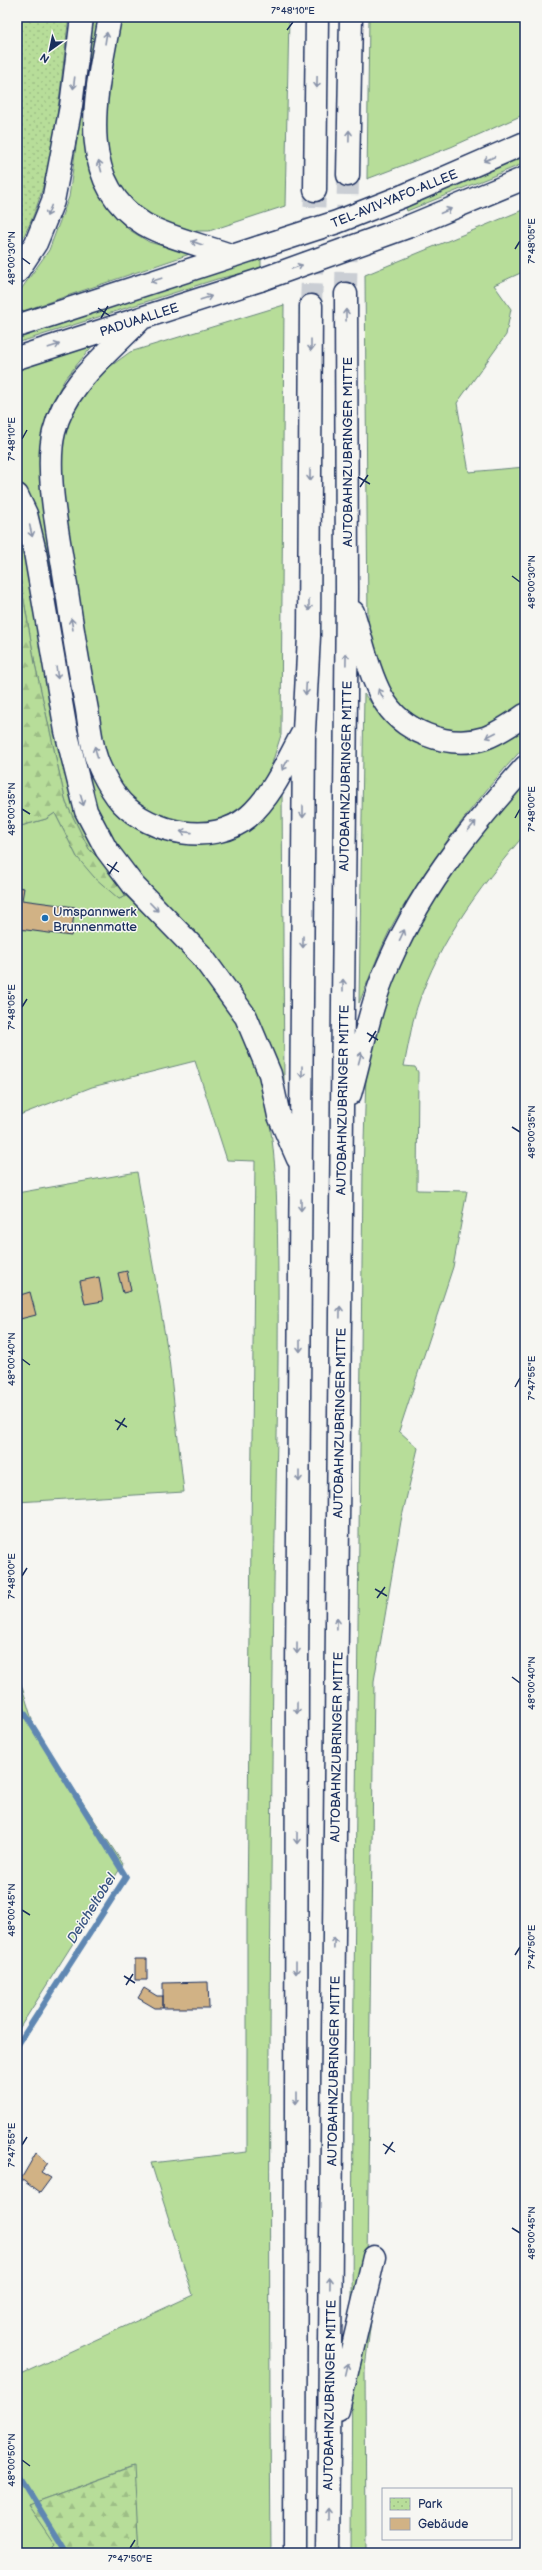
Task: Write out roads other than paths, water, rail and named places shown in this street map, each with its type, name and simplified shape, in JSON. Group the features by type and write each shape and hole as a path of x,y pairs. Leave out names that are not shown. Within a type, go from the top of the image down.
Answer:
{"highway":[{"path":"17,272 36,243 53,201 71,106 82,17"},
{"path":"110,17 94,110 96,148 101,170 112,194 131,214 144,224 163,233 233,256"},
{"path":"315,190 317,17"},
{"path":"348,175 351,17"},
{"name":"TEL-AVIV-YAFO-ALLEE","path":"233,256 337,222 403,196 525,143"},
{"name":"PADUAALLEE","path":"17,358 260,280 410,226 525,178"},
{"path":"17,326 233,256"},
{"name":"AUTOBAHNZUBRINGER MITTE","path":"328,2553 347,592 346,294"},
{"path":"295,2553 304,731 309,636 311,306"},
{"path":"142,318 99,359 71,392 53,433 53,499 77,658 100,768 120,802 132,812 154,824 176,831 214,832 233,827 254,810 272,789 304,731"},
{"path":"17,495 26,514 35,552 66,732 86,811 106,849 129,880 201,955 246,1017 270,1074 280,1116 301,1166"},
{"path":"347,592 371,674 382,698 394,714 408,725 433,738 460,742 485,738 525,715"},
{"path":"342,1122 383,978 403,932 429,886 469,829 525,767"},
{"path":"329,2448 374,2257"}],"waterway":[{"name":"Deicheltobel","path":"17,1701 126,1877 17,2046"},
{"name":"Deicheltobel","path":"17,2472 67,2553"}],"tunnel":[{"path":"346,294 348,175"},
{"path":"311,306 315,190"}],"place":[{"name":"Umspannwerk Brunnenmatte","path":"45,918"}]}
